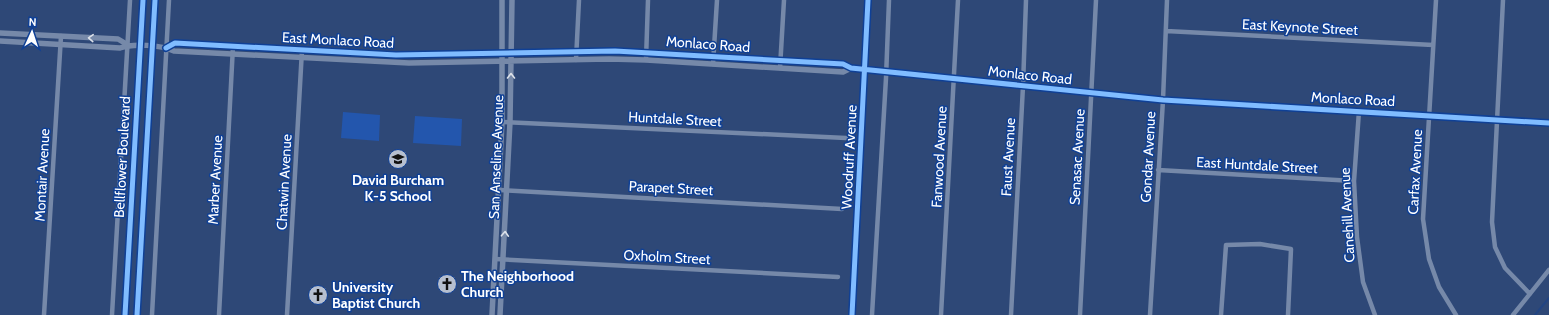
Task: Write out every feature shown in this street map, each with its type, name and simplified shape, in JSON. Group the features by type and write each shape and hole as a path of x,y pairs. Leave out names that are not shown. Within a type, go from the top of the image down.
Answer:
{"main road":[{"name":"Bellflower Boulevard","path":"125,315 143,0"},
{"name":"Bellflower Boulevard","path":"137,315 155,0"},
{"name":"Woodruff Avenue","path":"852,315 868,0"}],"street":[{"name":"Bellflower Boulevard","path":"112,315 130,0"},
{"path":"152,315 169,0"},
{"name":"San Anseline Avenue","path":"492,315 502,122 502,0"},
{"name":"San Anseline Avenue","path":"500,315 510,122 512,0"},
{"path":"576,60 579,0"},
{"path":"646,60 648,0"},
{"path":"713,64 717,0"},
{"path":"780,68 784,0"},
{"path":"872,315 889,0"},
{"name":"Fanwood Avenue","path":"941,315 958,0"},
{"name":"Faust Avenue","path":"1011,315 1026,0"},
{"name":"Senasac Avenue","path":"1080,315 1096,0"},
{"name":"Gondar Avenue","path":"1150,315 1163,100 1167,0"},
{"name":"Carfax Avenue","path":"1436,0 1423,219 1428,259 1439,287 1456,315"},
{"path":"1503,0 1492,222 1495,246 1505,268 1530,294"},
{"name":"East Keynote Street","path":"1166,31 1433,45"},
{"path":"0,33 118,39 128,45"},
{"name":"Montair Avenue","path":"44,315 60,36"},
{"name":"East Monlaco Road","path":"0,41 120,48 128,45 166,48 174,51 233,55 409,63 511,61"},
{"name":"East Monlaco Road","path":"166,48 175,43 396,55 510,52"},
{"name":"Marber Avenue","path":"219,315 233,46"},
{"name":"Chatwin Avenue","path":"287,315 302,50"},
{"name":"Monlaco Road","path":"510,52 646,52 843,64 851,68 886,72 1163,100 1549,123"},
{"name":"Monlaco Road","path":"511,61 646,60 843,72 851,68"},
{"name":"Canehill Avenue","path":"1359,111 1354,182 1357,237 1363,282 1375,315"},
{"name":"Huntdale Street","path":"502,122 846,138"},
{"name":"East Huntdale Street","path":"1158,170 1354,182"},
{"name":"Parapet Street","path":"499,190 842,209"},
{"path":"1221,315 1226,245 1260,244 1291,249 1288,315"},
{"name":"Oxholm Street","path":"495,259 838,277"},
{"path":"1513,315 1549,270"}],"shaded area":[{"path":"343,112 380,115 379,141 341,138"},
{"path":"415,116 462,119 461,146 413,143"}],"waterway":[{"path":"1535,315 1549,298"}],"cycle path":[{"path":"125,315 143,0"},
{"path":"137,315 155,0"},
{"path":"852,315 868,0"},
{"path":"166,48 175,43 396,55 615,51 843,64 851,68 1163,100 1549,123"}],"place":[{"name":"David Burcham K-5 School","path":"398,159"},
{"name":"The Neighborhood Church","path":"447,284"},
{"name":"University Baptist Church","path":"318,295"}]}
